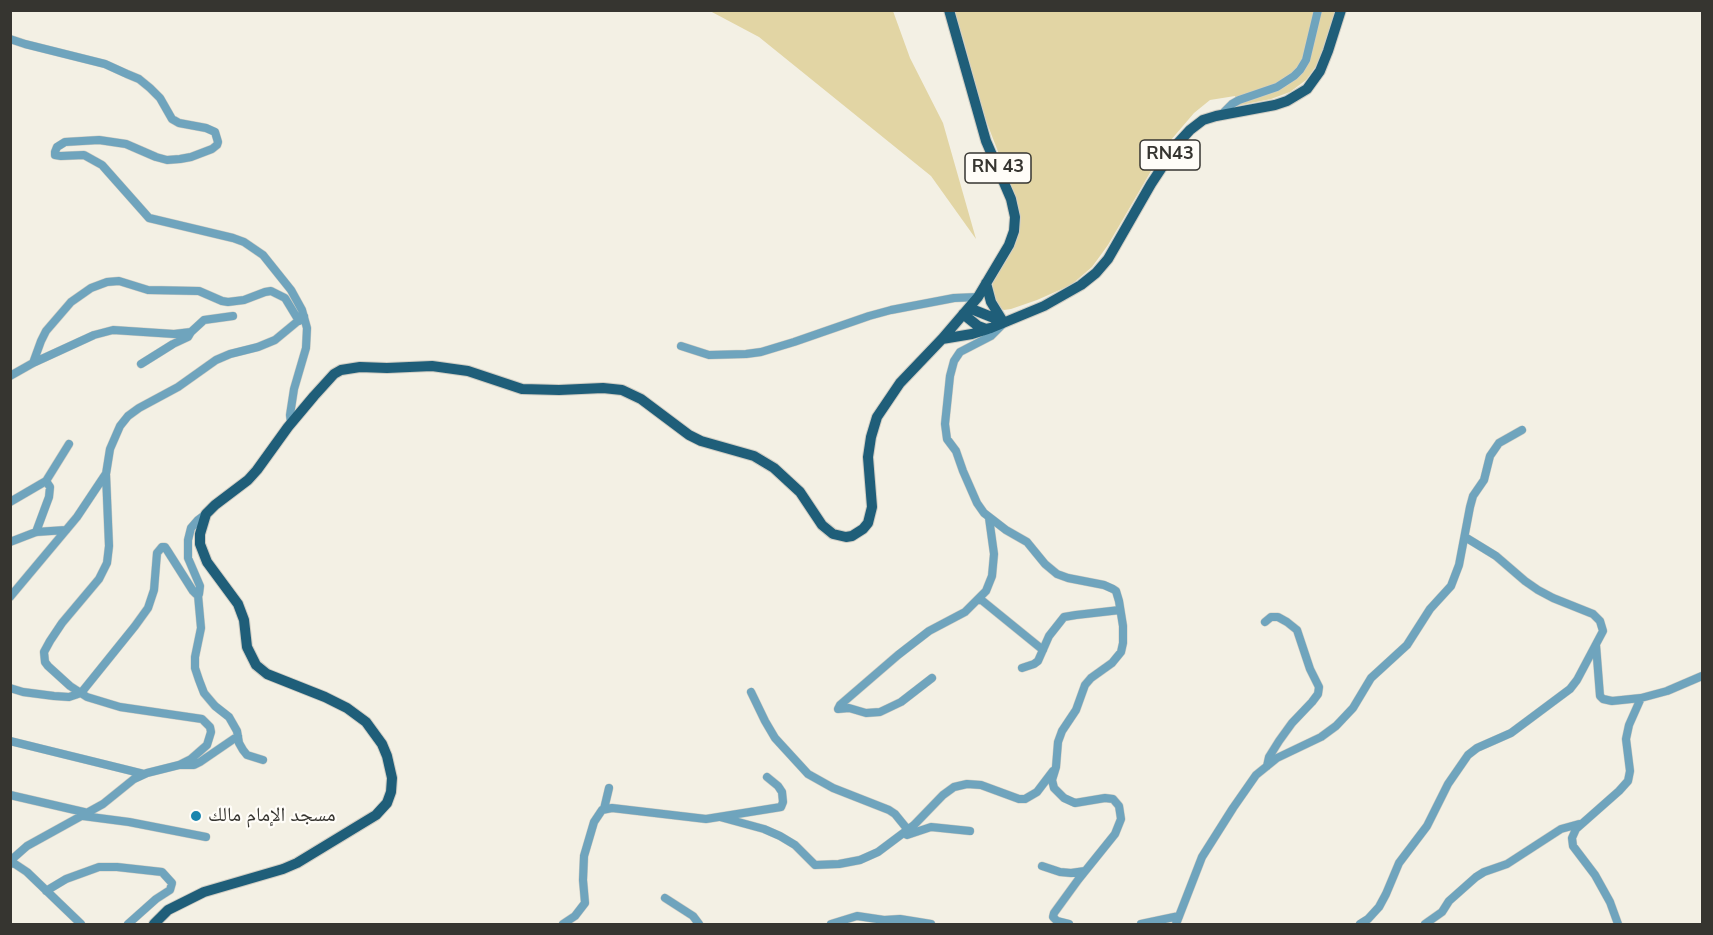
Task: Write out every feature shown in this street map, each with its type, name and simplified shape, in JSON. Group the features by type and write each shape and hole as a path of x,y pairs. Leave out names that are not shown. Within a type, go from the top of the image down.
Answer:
{"main road":[{"name":"RN 43","path":"949,10 986,141 1011,199 1015,216 1014,231 1009,245 978,297 966,311"},
{"name":"RN43","path":"1003,321 1064,296 1096,273 1108,259 1151,184 1178,143 1203,120 1275,105 1307,89 1320,71 1341,10"},
{"path":"986,283 991,302 1003,321"},
{"path":"966,311 1003,321"},
{"path":"966,311 978,326 991,328"},
{"path":"154,924 168,910 204,892 297,863 376,815 387,803 391,792 392,778 387,756 382,744 366,722 347,708 267,674 256,665 247,646 244,620 238,604 207,562 200,544 200,534 206,514 214,505 248,480 291,423 334,374 341,370 360,367 432,366 455,368 522,389 603,388 622,390 641,399 700,441 754,456 774,468 800,492 822,525 833,534 846,537 863,529 870,516 872,495 868,457 877,417 900,383 966,311"},
{"path":"942,339 972,334 991,328 1003,321"}],"street":[{"path":"1221,115 1232,104 1277,87 1300,70 1308,52 1318,10"},
{"path":"10,39 105,64 139,79 159,98 172,119 179,123 215,132 218,142 212,149 180,159 156,158 126,144 99,140 65,142 57,147 55,155 84,155 102,165 149,218 244,242 263,255 291,290 301,319"},
{"path":"33,363 41,341 52,322 80,295 107,282 119,281 148,290 199,291 228,302 244,300 271,291 285,298 307,328 306,348 294,389 291,423"},
{"path":"681,346 709,355 761,352 891,310 954,298 978,297"},
{"path":"141,364 173,344 188,338 204,320 233,316"},
{"path":"81,924 27,872 10,862 27,846 109,800 134,779 191,759 207,745 211,732 206,722 195,717 120,707 102,702 81,693 57,676 45,662 44,652 50,641 99,579 107,563 110,546 106,474 110,449 120,426 128,416 178,387 216,360 275,340 301,319"},
{"path":"1003,321 995,333 960,352 956,357 950,376 945,424 947,439 956,451 979,508 989,518 1027,542 1045,564 1057,574 1104,585 1116,591 1123,636 1120,652 1112,663 1085,685 1076,710 1060,736 1052,784 1058,793 1070,802 1080,803 1109,798 1117,802 1121,819 1115,834 1053,915 1057,921 1069,924"},
{"path":"10,376 94,334 113,330 174,334 191,332"},
{"path":"1176,924 1202,857 1256,775 1277,758 1321,737 1336,726 1348,714 1371,678 1407,645 1430,609 1451,586 1456,577 1473,496 1484,480 1493,448 1522,430"},
{"path":"10,502 46,481 69,444"},
{"path":"10,597 66,530 106,474"},
{"path":"36,532 49,497 50,487 46,481"},
{"path":"206,514 191,528 188,540 188,558 200,586 198,595 201,628 195,668 204,693 229,717 237,731 239,743 247,755 263,760"},
{"path":"932,678 901,702 880,712 866,713 849,708 838,709 898,655 929,631 964,612 979,598 989,584 993,564 994,546 989,518"},
{"path":"10,542 36,532 66,530"},
{"path":"1360,924 1368,920 1379,907 1399,863 1427,826 1448,784 1468,755 1477,748 1511,733 1570,689 1603,631 1598,617 1538,590 1496,556 1465,537"},
{"path":"10,688 54,696 69,697 81,693 148,608 154,590 159,549 165,547 193,591 198,595"},
{"path":"979,598 1043,650"},
{"path":"1022,668 1034,664 1049,636 1065,617 1120,610"},
{"path":"1265,622 1278,617 1297,630 1310,669 1319,687 1318,694 1279,741 1269,757 1267,766"},
{"path":"1596,644 1600,696 1603,699 1612,701 1641,698 1667,691 1702,676"},
{"path":"751,692 775,738 808,774 843,792 895,813 908,830"},
{"path":"1618,924 1610,902 1595,875 1573,846 1572,834 1628,781 1630,771 1626,739 1629,725 1641,698"},
{"path":"179,765 194,765 238,736"},
{"path":"10,741 144,774"},
{"path":"720,817 780,836 795,845 814,865 829,865 860,860 878,852 908,830 954,788 967,784 981,785 1025,800 1036,792 1056,767"},
{"path":"563,924 575,916 585,903 584,856 599,811 612,808 706,819 782,806 782,792 767,777"},
{"path":"604,809 609,788"},
{"path":"10,795 85,814 207,837"},
{"path":"1425,924 1442,912 1449,901 1476,877 1507,864 1562,829 1581,824"},
{"path":"899,837 931,827 970,831"},
{"path":"1042,866 1060,872 1085,871"},
{"path":"46,891 66,879 99,867 162,872 172,883 170,891 156,899 128,924"},
{"path":"665,898 693,916 699,924"},
{"path":"831,924 857,916 931,924"},
{"path":"1141,924 1179,916"}],"shaded area":[{"path":"710,11 893,11 910,58 943,123 976,239 931,176 759,37"},
{"path":"954,11 1335,11 1319,62 1306,80 1290,92 1271,99 1236,106 1235,96 1210,100 1194,113 1165,147 1108,245 1092,267 1071,285 1037,300 1004,310 996,305 992,287 994,278 1014,245 1015,196 982,110"}],"place":[{"name":"مسجد الإمام مالك","path":"196,816"}]}
